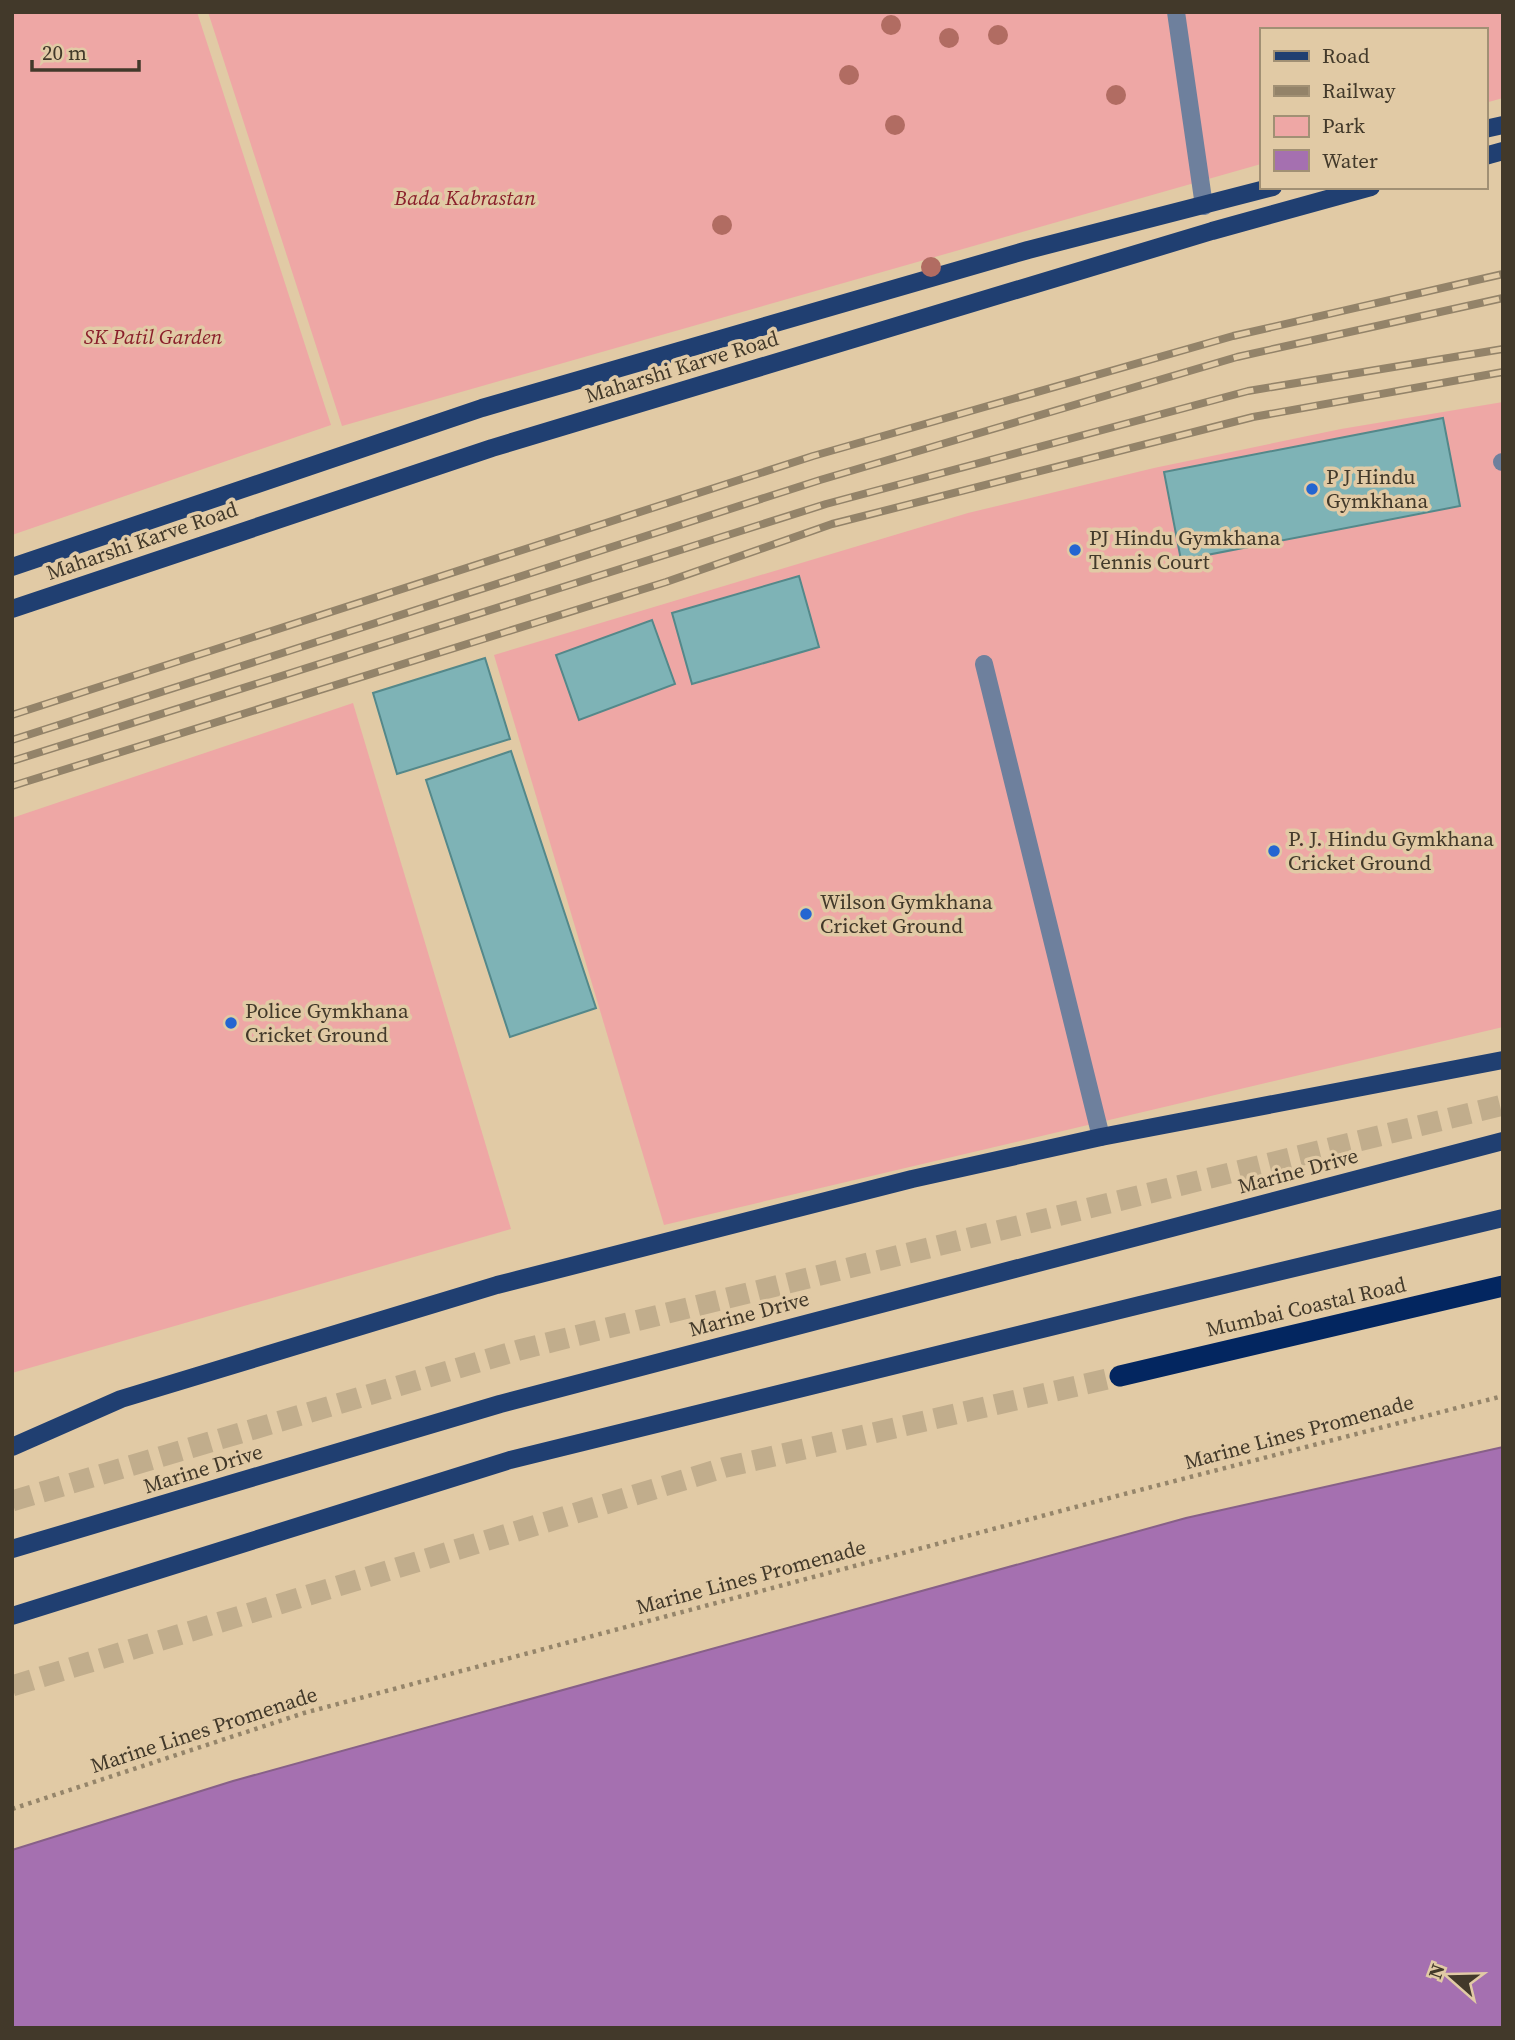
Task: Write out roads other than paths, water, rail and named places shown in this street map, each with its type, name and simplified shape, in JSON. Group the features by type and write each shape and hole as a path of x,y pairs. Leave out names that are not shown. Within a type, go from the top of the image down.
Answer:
{"highway":[{"name":"Mumbai Coastal Road","path":"1120,1376 1503,1286"}],"main road":[{"name":"Maharshi Karve Road","path":"12,567 482,408 1027,250 1266,189"},
{"name":"Maharshi Karve Road","path":"12,609 492,448 1212,231 1364,189"},
{"path":"12,1447 121,1399 497,1285 912,1179 1101,1137 1503,1060"},
{"name":"Marine Drive","path":"12,1549 500,1404 1503,1141"},
{"path":"12,1616 510,1460 1140,1304 1503,1219"}],"lane":[{"path":"1176,12 1204,206"},
{"path":"984,664 1101,1137"}],"water":[{"path":"1503,1447 1503,2028 12,2028 12,1850 233,1781 1186,1518"}],"tunnel":[{"path":"12,1501 519,1350 1503,1105"},
{"path":"12,1686 726,1467 1120,1376"}],"railway":[{"path":"12,715 813,456 1233,336 1503,274"},
{"path":"12,740 820,480 1237,357 1503,298"},
{"path":"12,761 826,504 1248,391 1503,349"},
{"path":"12,786 666,582 832,524 1253,417 1503,372"}],"place":[{"name":"P J Hindu Gymkhana","path":"1312,489"},
{"name":"PJ Hindu Gymkhana Tennis Court","path":"1075,550"},
{"name":"P. J. Hindu Gymkhana Cricket Ground","path":"1274,851"},
{"name":"Wilson Gymkhana Cricket Ground","path":"806,914"},
{"name":"Police Gymkhana Cricket Ground","path":"231,1023"}],"park label":[{"name":"Bada Kabrastan","path":"465,198"},
{"name":"SK Patil Garden","path":"153,337"}]}
